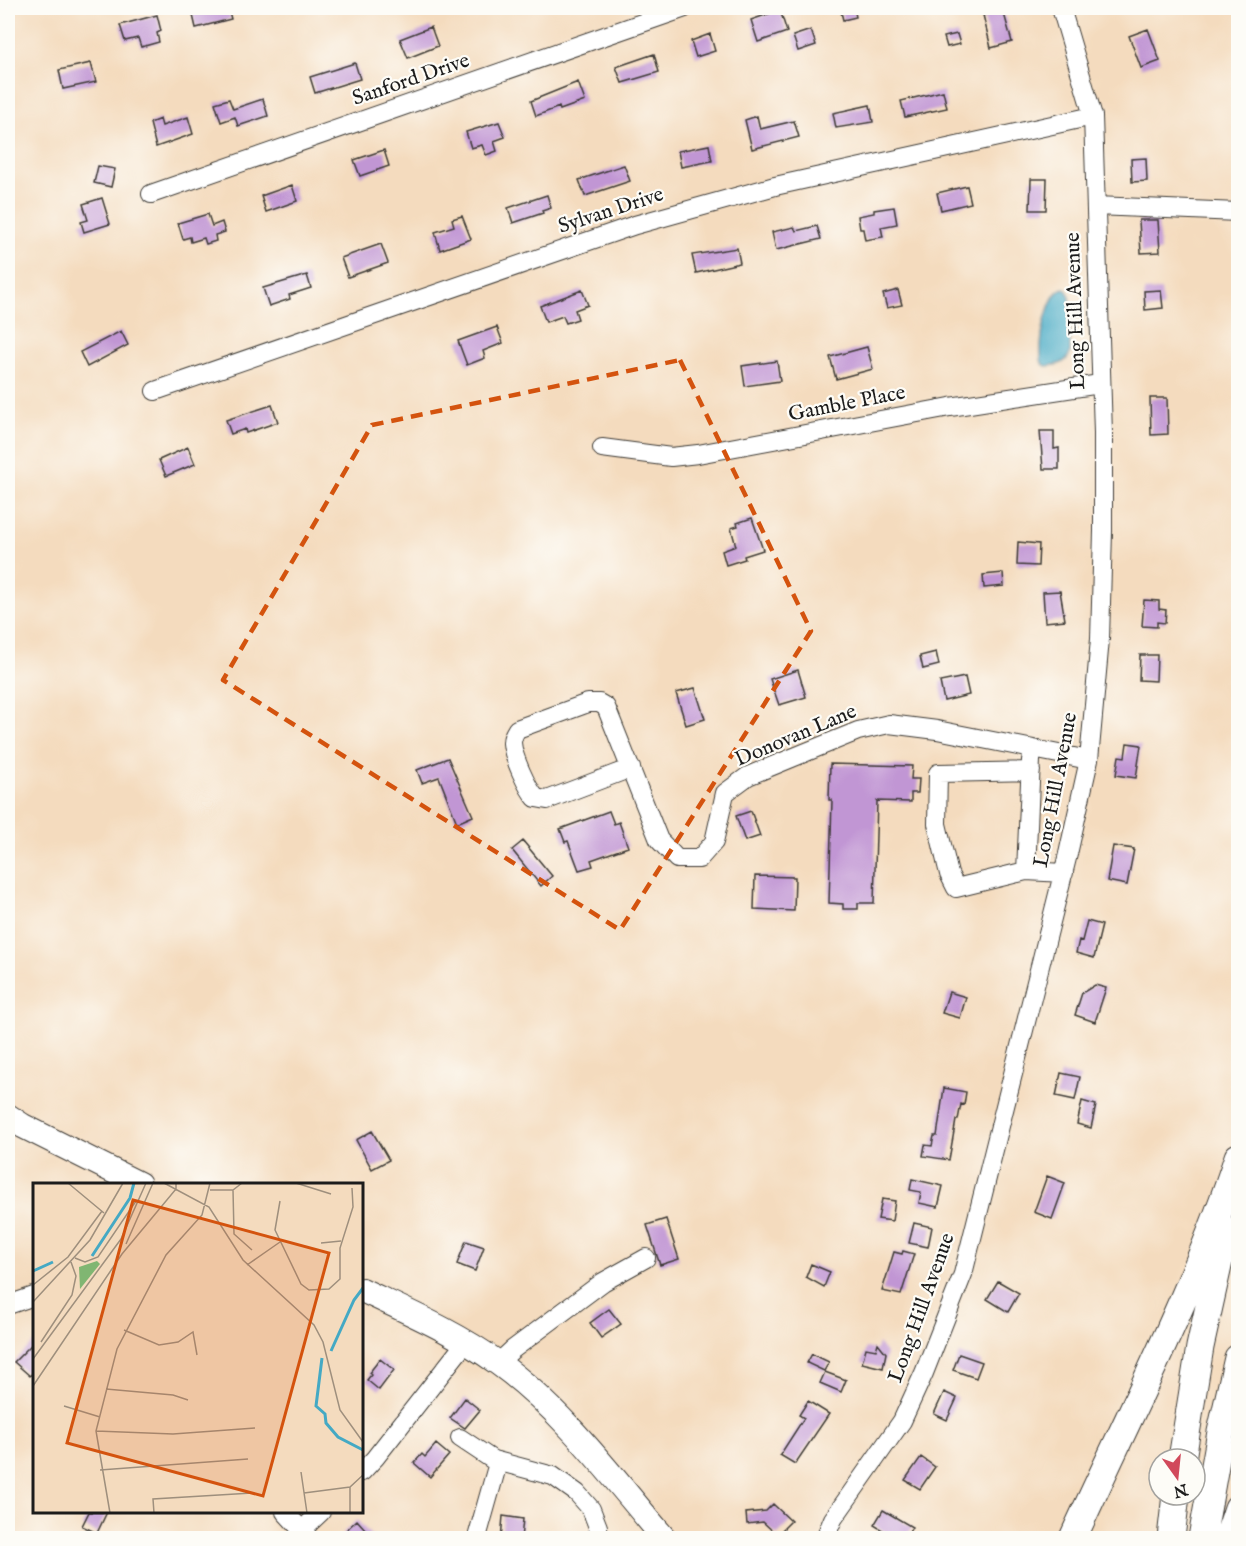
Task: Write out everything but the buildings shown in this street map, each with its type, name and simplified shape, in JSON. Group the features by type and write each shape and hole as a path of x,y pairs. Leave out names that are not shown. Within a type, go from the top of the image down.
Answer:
{"highway":[{"path":"1073,1539 1198,1266 1239,1157"},
{"path":"1184,1447 1200,1347 1239,1179"},
{"path":"1202,1539 1221,1432 1239,1358"},
{"path":"1171,1539 1175,1507"},
{"path":"1228,1539 1239,1508"}],"main road":[{"path":"8,1116 23,1126 135,1183"},
{"path":"363,1290 466,1342 524,1383 564,1422 664,1539"}],"street":[{"name":"Sanford Drive","path":"151,194 685,8"},
{"name":"Long Hill Avenue","path":"825,1539 833,1519 902,1421 924,1373 963,1274 1064,873 1089,760 1096,700 1101,603 1103,433 1093,116 1061,8"},
{"name":"Sylvan Drive","path":"155,391 635,225 775,186 1093,116"},
{"path":"1096,206 1239,212"},
{"name":"Gamble Place","path":"602,448 671,457 698,454 950,407 1100,384"},
{"name":"Donovan Lane","path":"631,768 548,800 536,798 530,790 512,746 513,736 517,729 588,703 600,703 606,707 631,768 659,840 677,859 699,859 714,842 725,793 748,776 858,731 890,724 937,730 1089,760"},
{"path":"1026,871 1032,749"},
{"path":"1031,771 938,773 937,824 949,874 956,888 1026,871 1064,873"},
{"path":"498,1363 603,1282 646,1258"},
{"path":"8,1305 33,1296"},
{"path":"363,1471 466,1342"},
{"path":"460,1438 498,1463 553,1476 577,1493 591,1509 598,1527 598,1539"},
{"path":"478,1534 498,1463"},
{"path":"286,1513 305,1534 320,1513"}],"highlighted area":[{"path":"680,360 811,631 620,930 223,680 372,425"}],"water":[{"path":"1064,288 1070,297 1070,353 1061,363 1046,366 1042,363 1041,356 1045,321 1053,299"}]}
